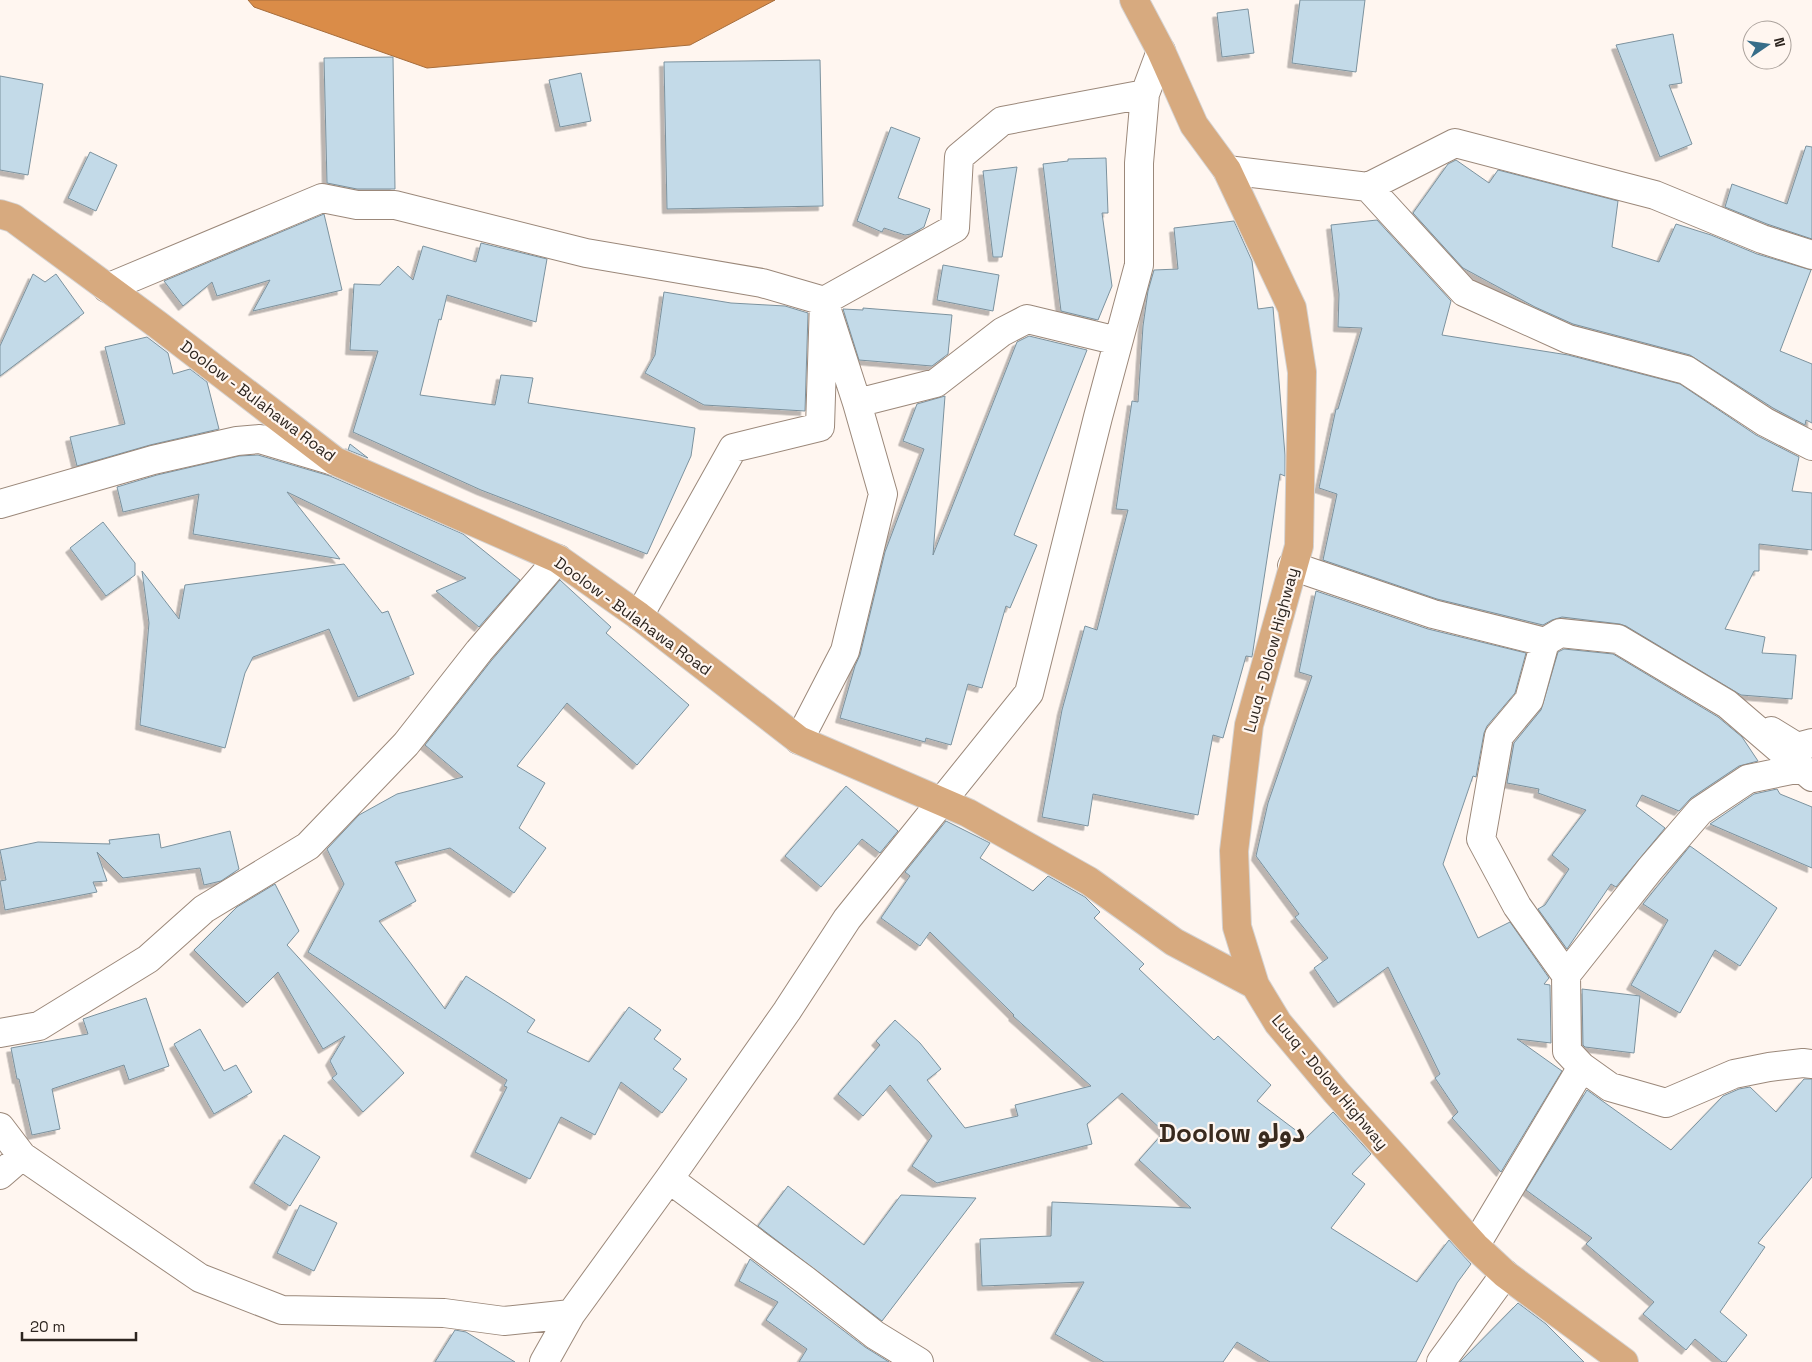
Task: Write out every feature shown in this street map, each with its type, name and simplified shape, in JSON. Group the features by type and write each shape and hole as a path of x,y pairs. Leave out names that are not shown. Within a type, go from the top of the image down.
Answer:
{"main road":[{"name":"Luuq - Dolow Highway","path":"1134,0 1194,124 1227,170 1292,308 1302,372 1298,546 1249,725 1234,851 1237,927 1255,986 1278,1024 1336,1092 1475,1246 1505,1274 1624,1362"},
{"name":"Doolow - Bulahawa Road","path":"0,214 13,218 335,461 558,559 639,616 799,740 968,813 1089,882 1174,942 1255,986"}],"street":[{"path":"544,1362 571,1314 787,1011 847,919 1029,693 1118,340 1139,265 1139,163 1145,94 1160,51"},
{"path":"106,288 322,198 357,205 396,205 586,253 762,283 824,301 955,228 959,157 1002,121 1145,94"},
{"path":"1227,170 1368,187 1456,143 1655,195 1762,239 1812,255"},
{"path":"1368,187 1464,292 1568,340 1686,370 1765,422 1812,446"},
{"path":"799,740 845,651 883,494 857,403 824,301"},
{"path":"639,616 733,448 820,428 824,301"},
{"path":"857,403 936,383 1002,332 1027,319 1118,340"},
{"path":"0,504 153,460 237,441 260,438 335,461"},
{"path":"0,1033 39,1026 148,959 204,909 308,846 406,744 479,651 558,559"},
{"path":"1292,566 1433,614 1545,642"},
{"path":"1812,744 1797,746 1618,639 1560,633 1545,642 1529,700 1499,736 1482,839 1517,906 1566,975 1567,1051 1582,1067 1610,1087 1666,1104 1734,1074 1769,1067 1802,1063 1812,1064"},
{"path":"1727,704 1806,772"},
{"path":"1566,975 1650,869 1700,811 1748,779 1806,772"},
{"path":"1475,1246 1582,1067"},
{"path":"0,1127 22,1156 200,1278 282,1310 444,1313 504,1321 571,1314"},
{"path":"0,1175 22,1156"},
{"path":"669,1179 805,1280 875,1335 919,1362"},
{"path":"1443,1360 1505,1274"}],"shaded area":[{"path":"248,0 775,0 690,45 427,68 254,7"}],"building":[{"path":"1300,0 1365,0 1356,72 1292,63"},
{"path":"1248,9 1254,53 1222,57 1217,13"},
{"path":"1673,34 1682,83 1669,85 1692,144 1660,157 1616,45"},
{"path":"393,57 395,189 357,189 327,183 324,58"},
{"path":"820,60 823,206 667,209 664,62"},
{"path":"581,73 591,121 560,127 549,80"},
{"path":"0,76 43,84 28,175 0,170"},
{"path":"891,127 920,138 898,198 930,209 924,227 905,235 884,228 882,232 857,221"},
{"path":"1806,146 1812,147 1812,239 1725,207 1732,184 1787,204"},
{"path":"90,152 117,165 96,211 68,198"},
{"path":"1106,158 1108,213 1102,213 1112,286 1098,320 1061,311 1043,164 1068,161 1068,159"},
{"path":"1456,160 1489,183 1498,170 1618,201 1612,247 1659,262 1676,224 1711,235 1757,254 1811,270 1780,351 1812,364 1812,423 1806,420 1805,425 1773,408 1690,355 1573,324 1535,307 1463,268 1413,213 1448,164"},
{"path":"1017,167 1002,257 993,257 983,171"},
{"path":"324,214 342,290 253,311 270,280 217,296 212,282 183,306 164,281"},
{"path":"1377,220 1451,301 1442,335 1568,355 1680,384 1756,435 1799,457 1792,491 1812,493 1812,550 1759,544 1759,571 1754,571 1725,629 1765,637 1762,653 1796,655 1792,699 1741,695 1620,624 1562,617 1543,625 1437,599 1323,560 1337,494 1319,488 1336,409 1338,409 1362,328 1338,327 1339,294 1331,225"},
{"path":"1234,221 1252,261 1258,309 1273,307 1285,455 1285,476 1280,474 1252,657 1246,656 1223,738 1213,735 1198,815 1093,794 1088,826 1042,817 1062,710 1085,626 1097,630 1128,510 1116,509 1132,401 1138,402 1143,326 1148,291 1154,270 1178,269 1174,228"},
{"path":"481,243 547,259 536,322 447,295 420,395 495,405 501,375 533,378 528,403 695,428 691,456 647,554 481,490 353,432 378,351 350,350 354,284 380,285 398,266 413,280 423,246 476,262"},
{"path":"943,265 999,275 993,311 937,300"},
{"path":"33,274 45,282 56,274 84,313 0,376 0,346"},
{"path":"664,292 731,303 785,306 808,313 805,411 704,405 645,373 655,355"},
{"path":"863,308 952,315 948,354 932,366 859,360 843,309 863,310"},
{"path":"1029,336 1087,350 1014,535 1037,545 1010,608 1006,606 982,688 968,684 951,745 926,738 925,742 840,718 860,655 885,552 924,449 903,441 917,404 945,396 933,555 1017,342"},
{"path":"147,337 168,353 173,374 190,369 207,382 219,429 150,445 77,466 70,437 125,424 105,347"},
{"path":"350,444 368,458 348,450"},
{"path":"258,455 330,476 463,534 520,580 479,627 436,591 466,578 287,492 340,559 193,534 199,494 123,512 117,487 157,475 239,456"},
{"path":"103,522 135,563 135,575 106,596 70,548"},
{"path":"344,564 382,613 388,611 414,674 358,697 329,629 253,657 245,673 225,748 140,725 149,623 142,571 179,619 185,585"},
{"path":"560,580 611,627 606,633 689,705 637,765 567,703 517,766 545,783 519,828 546,848 514,893 450,848 395,862 416,901 379,921 445,1009 466,976 535,1020 527,1032 589,1062 629,1007 661,1030 654,1039 681,1059 673,1069 687,1079 662,1113 621,1082 595,1135 561,1117 530,1179 475,1152 507,1087 504,1086 507,1080 308,952 344,884 327,849 359,815 397,794 463,777 425,745 491,661"},
{"path":"1316,591 1428,629 1526,653 1515,693 1487,726 1484,733 1476,777 1473,776 1443,864 1478,938 1510,922 1549,978 1544,984 1550,985 1551,1043 1517,1039 1562,1071 1501,1172 1452,1118 1458,1112 1435,1078 1440,1074 1388,967 1338,1003 1314,968 1328,958 1295,917 1299,914 1256,856 1268,803 1312,676 1299,672"},
{"path":"1564,649 1613,654 1718,717 1742,737 1758,761 1739,766 1691,798 1679,811 1642,795 1636,806 1665,828 1616,887 1611,884 1567,949 1538,909 1545,905 1569,869 1552,855 1586,810 1538,793 1539,789 1507,783 1514,743 1541,710 1558,652"},
{"path":"846,786 898,831 880,853 862,839 821,887 785,856"},
{"path":"1777,789 1780,794 1812,807 1812,868 1710,824 1754,794"},
{"path":"946,821 990,843 980,858 1033,891 1048,876 1085,897 1100,912 1094,918 1144,964 1139,969 1214,1040 1218,1036 1271,1085 1257,1101 1306,1138 1333,1112 1335,1114 1371,1154 1352,1174 1365,1184 1331,1228 1417,1282 1449,1240 1471,1264 1457,1283 1416,1362 1270,1362 1237,1342 1223,1362 1104,1362 1055,1334 1084,1282 982,1286 980,1239 1051,1236 1052,1202 1191,1208 1139,1160 1164,1132 1122,1093 1087,1124 1092,1144 937,1183 912,1166 932,1136 890,1085 863,1116 838,1094 880,1045 876,1041 895,1020 920,1043 941,1069 927,1080 965,1128 1018,1116 1015,1105 1091,1086 1013,1016 930,932 920,946 881,918 910,876 905,872"},
{"path":"230,831 239,869 221,881 204,885 200,868 123,878 97,852 107,881 93,882 97,892 5,910 0,881 6,880 0,850 38,842 110,844 109,840 159,834 161,848"},
{"path":"1690,846 1777,908 1740,966 1715,950 1680,1013 1631,985 1668,920 1643,904"},
{"path":"275,884 299,931 287,945 404,1073 363,1112 332,1078 337,1074 330,1061 345,1036 323,1049 278,972 247,1003 194,950 237,907"},
{"path":"1582,989 1640,996 1634,1053 1585,1047 1583,1045"},
{"path":"146,998 169,1066 129,1080 124,1065 52,1089 60,1129 32,1135 11,1048 88,1034 83,1019"},
{"path":"200,1029 224,1071 236,1065 252,1092 214,1114 174,1044"},
{"path":"1804,1079 1812,1079 1812,1177 1758,1243 1765,1247 1720,1312 1747,1335 1726,1362 1722,1362 1695,1339 1686,1350 1643,1314 1654,1302 1586,1244 1592,1238 1526,1190 1587,1090 1671,1150 1723,1096 1739,1089 1750,1087 1776,1112"},
{"path":"284,1135 320,1157 290,1206 254,1183"},
{"path":"788,1186 864,1245 901,1195 976,1198 882,1321 758,1226"},
{"path":"300,1205 337,1223 314,1271 277,1253"},
{"path":"750,1259 865,1347 889,1362 799,1362 807,1349 766,1320 778,1302 739,1281"},
{"path":"1518,1303 1546,1324 1584,1362 1460,1362"},
{"path":"455,1330 466,1332 515,1362 435,1362"}],"district":[{"name":"Doolow دولو","path":"1232,1133"}]}
